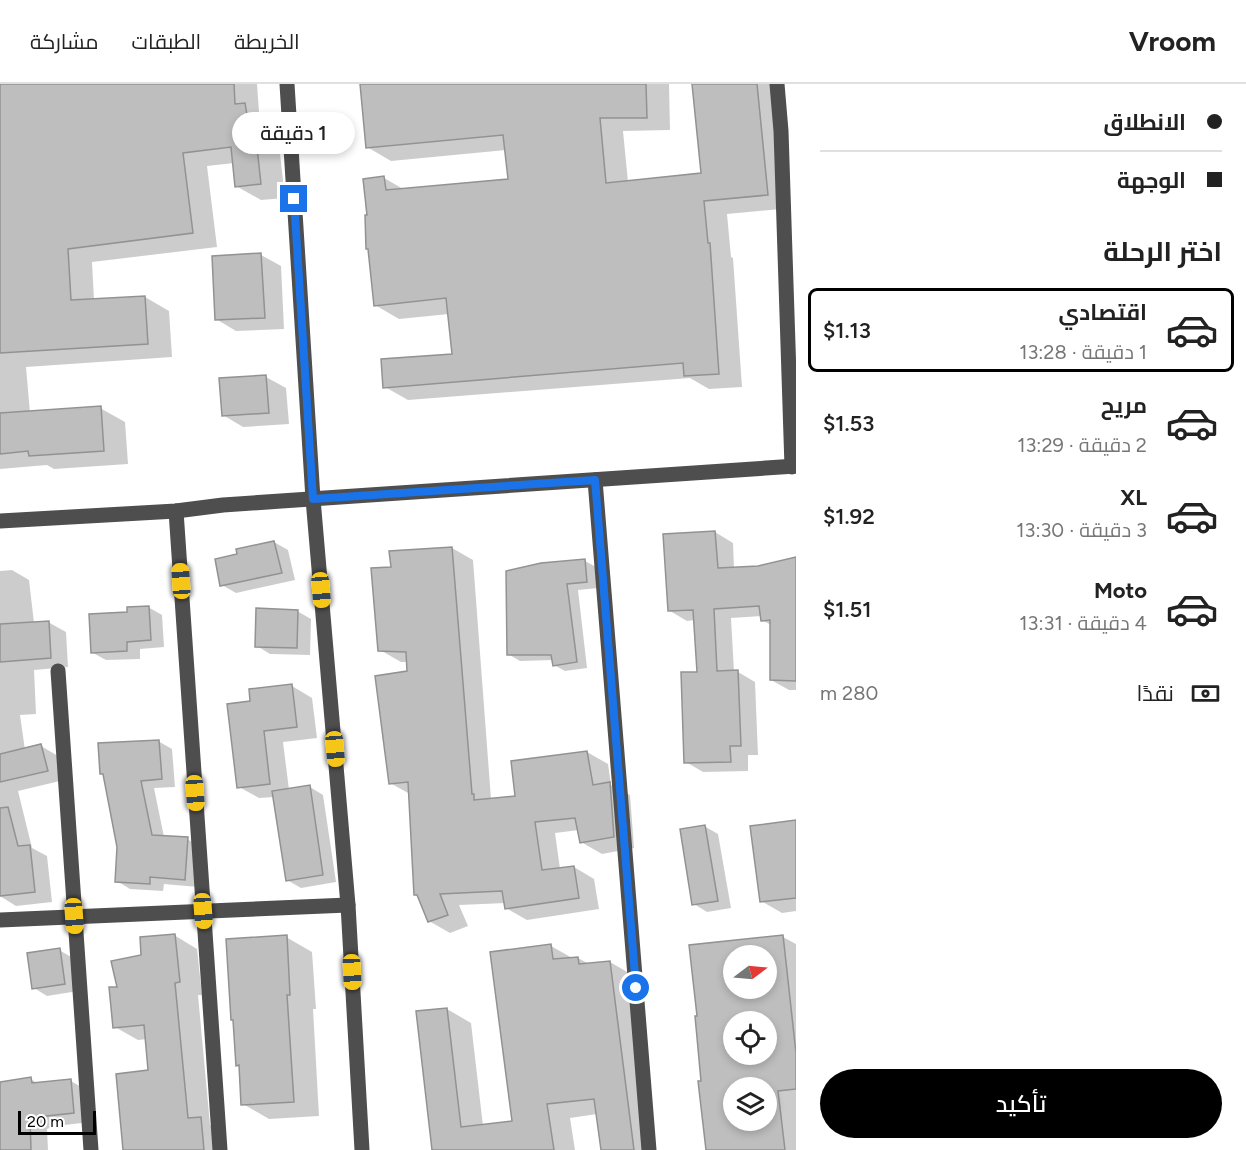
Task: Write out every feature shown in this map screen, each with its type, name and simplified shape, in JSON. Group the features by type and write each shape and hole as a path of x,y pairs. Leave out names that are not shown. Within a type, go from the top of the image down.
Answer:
{"street":[{"path":"287,84 313,499 348,905 362,1150"},
{"path":"0,521 176,511 313,499 794,466 789,130 777,84"},
{"path":"595,480 649,1150"},
{"path":"176,511 220,1150"},
{"path":"58,671 91,1150"},
{"path":"0,920 348,905"}],"building":[{"path":"0,84 234,84 235,104 245,103 248,121 254,120 261,184 235,187 231,147 183,153 193,233 68,249 71,300 145,296 148,344 0,353"},
{"path":"360,84 646,84 647,118 600,118 606,183 701,173 692,84 757,84 768,195 704,201 708,243 710,243 719,374 684,376 683,363 383,388 381,359 452,354 446,298 374,306 368,249 366,249 365,215 367,215 363,179 384,176 386,190 508,179 503,135 366,148"},
{"path":"261,253 265,318 215,320 212,256"},
{"path":"266,375 269,413 222,416 219,378"},
{"path":"101,406 104,451 29,456 28,451 0,454 0,413"},
{"path":"715,531 718,568 758,566 796,557 796,681 770,680 770,620 761,621 759,606 714,609 717,671 738,670 741,746 730,746 731,762 684,763 681,672 697,672 693,610 668,611 663,534"},
{"path":"274,541 282,573 220,586 215,559 237,554 236,549"},
{"path":"452,547 474,800 515,796 511,761 587,751 593,785 610,782 614,837 580,843 575,818 535,822 542,870 574,866 579,898 505,909 502,891 440,894 448,915 428,922 417,895 414,895 408,782 389,784 375,676 407,671 406,652 378,651 371,568 391,567 389,551"},
{"path":"585,559 587,582 567,584 577,662 553,666 551,655 507,655 506,571 541,563"},
{"path":"149,606 151,640 127,642 127,651 91,653 89,614 127,612 127,607"},
{"path":"256,608 298,610 297,648 255,647"},
{"path":"49,621 51,658 0,662 0,624"},
{"path":"292,684 297,727 264,731 270,784 237,788 227,704 250,701 249,689"},
{"path":"159,740 162,779 141,781 152,835 188,837 185,880 150,877 150,884 115,882 117,847 103,774 100,774 98,743"},
{"path":"41,744 48,771 0,782 0,754"},
{"path":"310,785 323,875 286,881 272,791"},
{"path":"8,807 18,846 30,845 35,892 0,896 0,808"},
{"path":"796,820 796,898 760,902 750,826"},
{"path":"705,825 718,901 692,905 680,829"},
{"path":"175,934 180,982 175,983 188,1118 201,1117 204,1150 123,1150 116,1074 148,1070 144,1025 113,1028 109,987 117,987 111,961 141,955 140,937"},
{"path":"287,935 290,995 287,995 294,1102 241,1105 239,1065 236,1066 233,1020 231,1020 226,939"},
{"path":"783,935 796,1053 796,1089 778,1091 785,1150 706,1150 698,1081 701,1081 695,1016 697,1016 689,945"},
{"path":"551,944 553,959 578,957 579,964 610,961 634,1150 601,1150 594,1099 547,1104 554,1150 432,1150 416,1011 447,1008 461,1127 512,1121 490,952"},
{"path":"60,948 65,984 32,989 27,953"},
{"path":"31,1077 32,1083 71,1079 74,1113 30,1119 31,1150 0,1150 0,1082"}],"route":[{"path":"294,199 313,499 595,480 636,988"}]}
